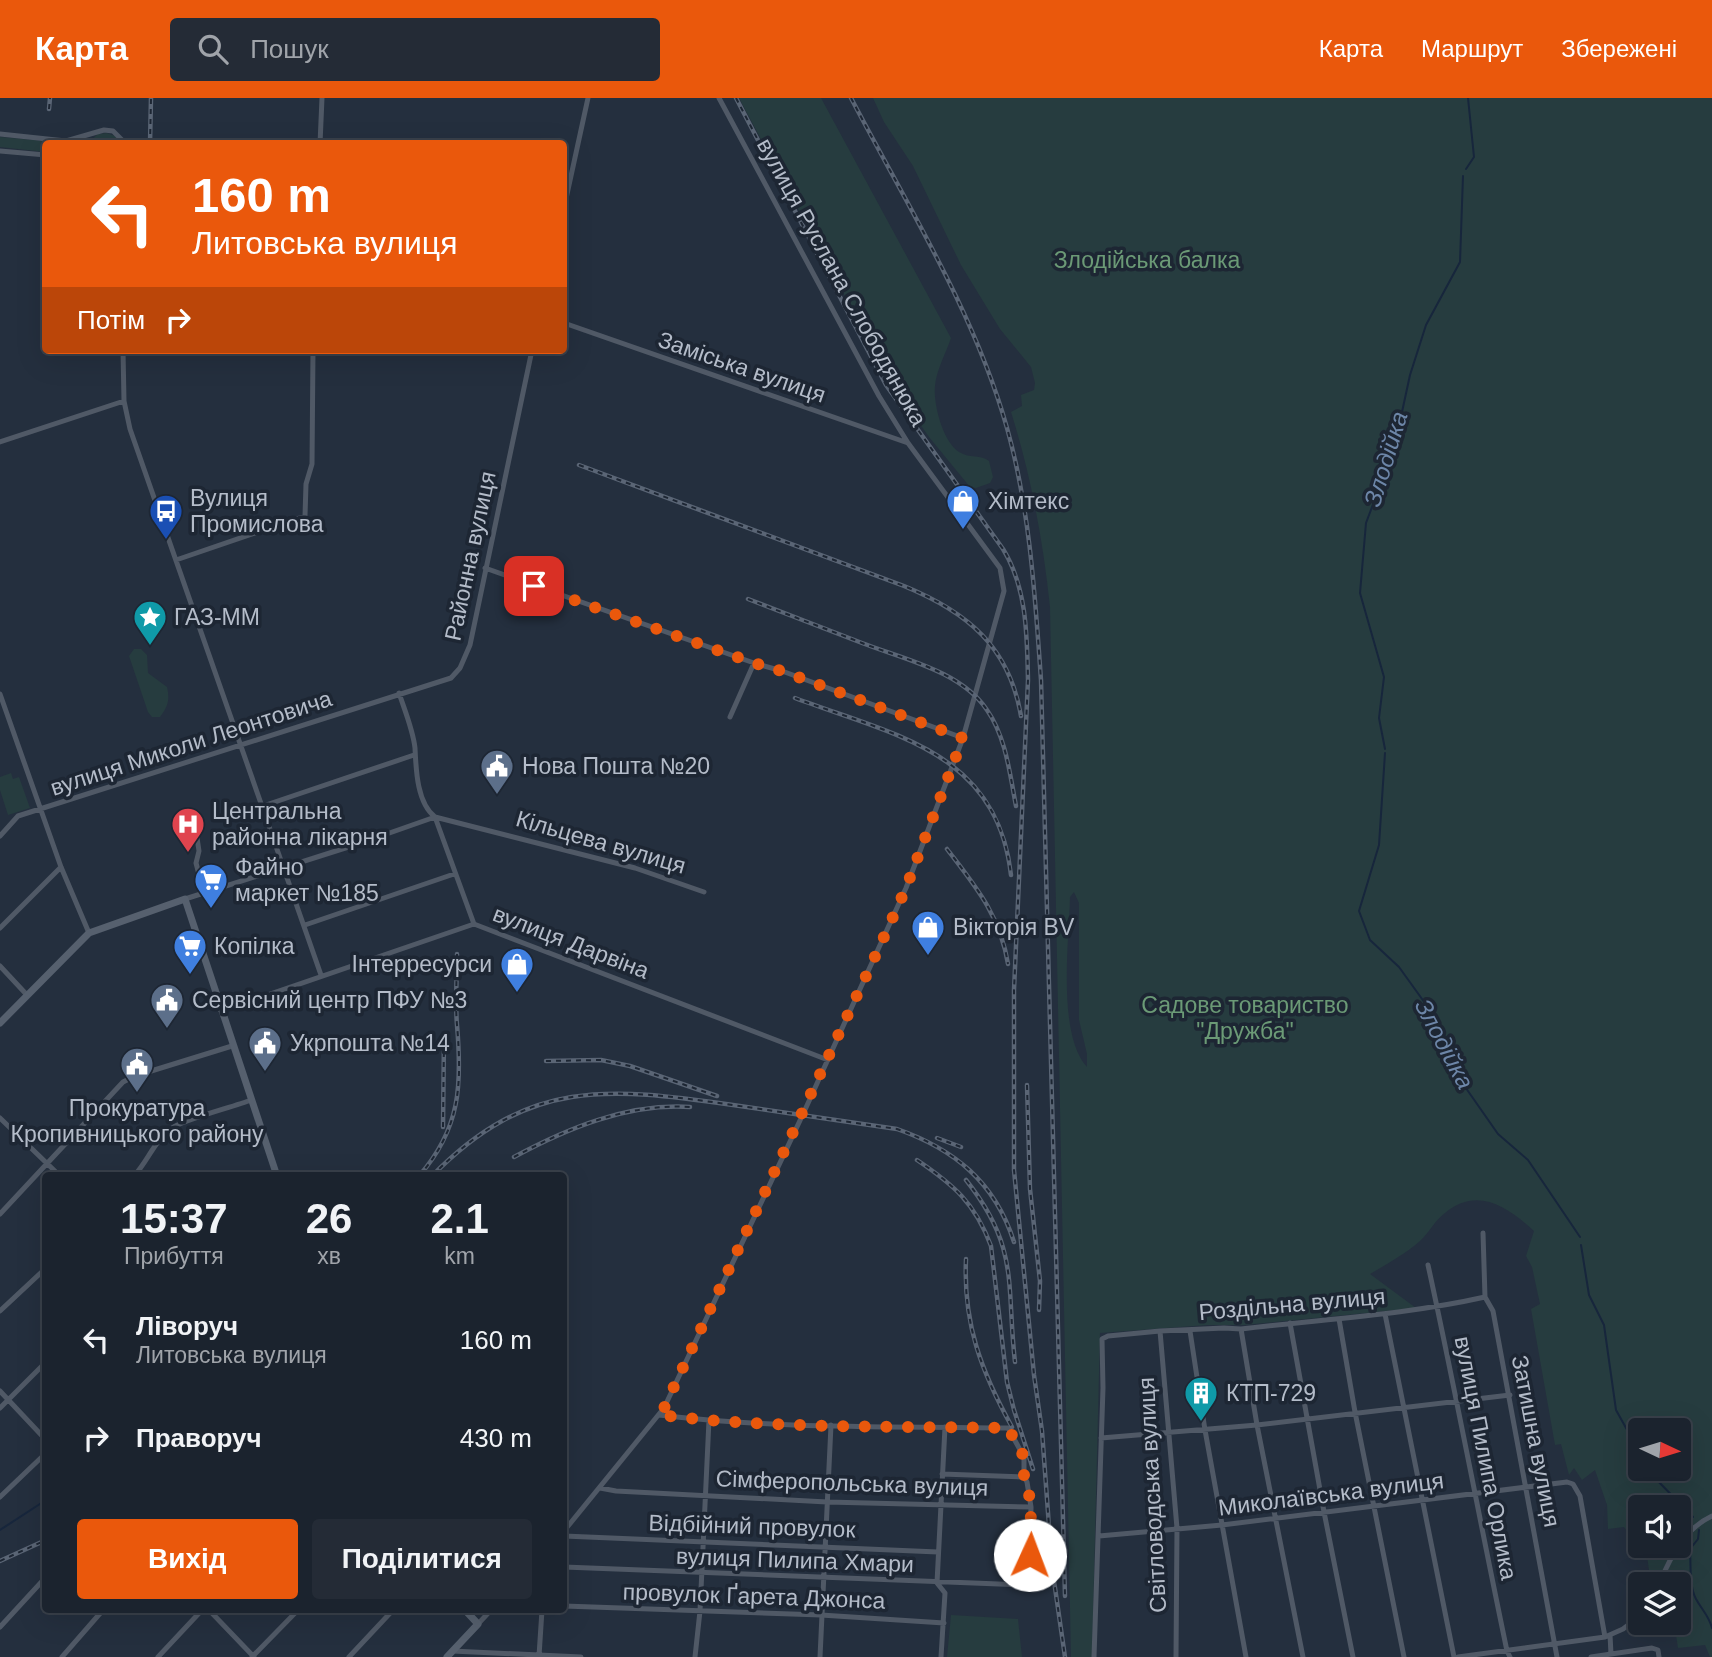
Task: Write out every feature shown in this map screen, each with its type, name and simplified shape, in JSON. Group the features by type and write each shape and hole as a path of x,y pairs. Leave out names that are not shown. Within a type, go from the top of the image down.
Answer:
{"main road":[{"path":"0,1023 89,933 185,899 276,1172"},
{"path":"450,1654 478,1624 468,1613"}],"street":[{"path":"320,140 322,98"},
{"path":"567,194 588,98"},
{"name":"вулиця Руслана Слободянюка","path":"567,1529 664,1408 828,1060 906,888 963,738 990,645 1004,583 1000,568 908,443 854,352 719,98"},
{"path":"74,140 98,130 113,131 122,140"},
{"path":"0,134 51,140"},
{"path":"85,140 90,134"},
{"path":"0,150 42,155"},
{"name":"Заміська вулиця","path":"567,324 908,443"},
{"path":"123,354 124,401 130,429 321,975"},
{"path":"176,560 305,516 306,484 312,464 313,354"},
{"name":"Районна вулиця","path":"400,693 451,678 460,668 470,645 531,354"},
{"path":"0,442 124,401"},
{"path":"485,568 782,671 963,738"},
{"path":"730,717 754,663"},
{"path":"400,693 415,747 417,775 428,811 435,817 474,924"},
{"name":"вулиця Миколи Леонтовича","path":"0,836 18,817 400,693"},
{"path":"0,694 61,867 89,933"},
{"path":"263,806 414,755"},
{"path":"185,899 435,817"},
{"name":"Кільцева вулиця","path":"435,817 635,868 704,892"},
{"path":"196,831 200,851 196,863 204,893"},
{"path":"0,929 61,867"},
{"path":"305,925 454,874"},
{"name":"вулиця Дарвіна","path":"221,1011 474,924 828,1060"},
{"path":"0,965 27,995"},
{"path":"0,1214 123,1082 232,1046"},
{"path":"138,1172 151,1149 173,1127 251,1100"},
{"path":"0,1118 56,1172"},
{"name":"Затишна вулиця","path":"1483,1233 1485,1297 1493,1311 1510,1395 1557,1657"},
{"name":"вулиця Пилипа Орлика","path":"1428,1265 1439,1308 1455,1401 1508,1654"},
{"path":"0,1311 42,1272"},
{"name":"Роздільна вулиця","path":"1101,1438 1102,1339 1108,1336 1160,1331 1241,1329 1339,1319 1439,1308 1485,1297"},
{"path":"1385,1314 1456,1657 1508,1654 1608,1636 1628,1625"},
{"path":"1339,1319 1404,1657"},
{"path":"1290,1323 1353,1657"},
{"path":"1241,1329 1257,1425 1303,1657"},
{"name":"Світловодська вулиця","path":"1160,1331 1177,1528 1176,1657"},
{"path":"1190,1331 1246,1657"},
{"path":"0,1408 42,1366"},
{"path":"0,1391 42,1436"},
{"path":"1094,1657 1101,1438 1257,1425 1510,1395"},
{"path":"659,1415 831,1425 1008,1428 1024,1457 1024,1477 1031,1507"},
{"path":"695,1657 700,1611 709,1420"},
{"path":"820,1657 831,1425"},
{"path":"941,1657 946,1593 937,1583 945,1427"},
{"path":"0,1497 42,1457"},
{"path":"942,1474 1024,1477"},
{"name":"Миколаївська вулиця","path":"1099,1535 1222,1525 1567,1482 1573,1484 1580,1496 1608,1636"},
{"name":"Сімферопольська вулиця","path":"600,1488 827,1502 1031,1507"},
{"name":"вулиця Пилипа Хмари","path":"567,1567 1026,1585 1029,1580 1031,1507"},
{"path":"1665,1572 1689,1531 1712,1516"},
{"name":"Відбійний провулок","path":"567,1533 938,1552"},
{"path":"0,1627 42,1581"},
{"name":"провулок Ґарета Джонса","path":"567,1606 821,1615 944,1623"},
{"path":"62,1657 100,1613"},
{"path":"158,1657 199,1613"},
{"path":"212,1613 253,1657 295,1613"},
{"path":"349,1657 390,1613"},
{"path":"478,1624 488,1613"},
{"path":"539,1656 542,1613"},
{"path":"1608,1636 1611,1655"},
{"path":"1591,1657 1652,1648 1658,1654"},
{"path":"450,1654 581,1657"}],"green space":[{"path":"739,98 821,98 951,338 936,380 937,412 953,447 963,454 989,461 993,477 990,483 976,488 970,487 929,437 891,382"},
{"path":"873,98 1712,98 1712,1657 1705,1645 1678,1648 1676,1635 1691,1635 1691,1572 1649,1572 1647,1558 1691,1558 1691,1495 1628,1495 1628,1532 1624,1527 1608,1529 1607,1505 1595,1470 1582,1480 1574,1468 1569,1475 1561,1444 1555,1445 1531,1309 1540,1304 1532,1267 1526,1256 1534,1231 1503,1208 1492,1203 1469,1201 1457,1205 1441,1216 1414,1246 1370,1274 1416,1308 1244,1325 1100,1333 1092,1657 1071,1657 1050,607 1035,508 1011,412 1022,406 1021,395 1034,390 1035,383 1031,367 1000,329 961,265 913,166 884,122","holes":["1074,892 1079,903 1079,1020 1087,1054 1087,1067 1078,1052 1068,1011 1070,897"]},
{"path":"107,133 119,140 91,140 98,134"},
{"path":"0,137 42,141 42,152 0,147"},
{"path":"134,649 141,649 147,655 148,673 167,687 168,703 160,717 152,717 148,712 129,656"},
{"path":"11,773 13,779 19,777 30,808 8,815 0,790 0,777"},
{"path":"951,1615 1018,1619 1022,1657 947,1657"}],"waterway":[{"name":"Злодійка","path":"1466,169 1474,157 1468,98"},
{"name":"Злодійка","path":"1385,749 1379,718 1384,677 1360,593 1366,523 1394,449 1410,375 1426,325 1460,262 1463,176"},
{"name":"Злодійка","path":"1385,753 1379,845 1359,911 1370,940 1399,967 1435,1017 1454,1071 1498,1134 1528,1160 1580,1237"},
{"name":"Злодійка","path":"1581,1245 1589,1295 1604,1325 1616,1410 1628,1432"},
{"name":"Злодійка","path":"1658,1481 1693,1517"},
{"path":"0,1530 42,1503"},
{"name":"Злодійка","path":"1699,1530 1698,1539 1690,1549 1691,1581 1696,1599 1712,1628"}],"railway":[{"path":"49,109 50,98"},
{"path":"150,140 151,98"},
{"path":"736,98 886,385 1003,549 1011,564 1021,596 1026,629 1028,680 1014,990 1014,1170 1042,1431 1052,1567 1065,1657"},
{"path":"851,98 938,259 977,342 1007,428 1026,522 1041,680 1065,1596"},
{"path":"579,465 904,586 947,607 966,620 995,651 1007,670 1021,716"},
{"path":"748,599 913,661 962,685 987,710 999,732 1016,806"},
{"path":"795,698 903,738 934,754 962,774 985,800 1002,833 1011,875"},
{"path":"947,849 993,916 1008,964"},
{"path":"422,1172 443,1140 456,1105 459,1067 457,954"},
{"path":"443,1127 444,1037"},
{"path":"546,1061 601,1060 630,1066 717,1096"},
{"path":"1027,1085 1030,1189 1040,1281 1039,1310"},
{"path":"436,1172 467,1144 502,1121 536,1106 572,1097 608,1094 688,1099 897,1129 918,1137 954,1158 984,1185 996,1202 1014,1242"},
{"path":"514,1157 577,1127 621,1113 690,1107"},
{"path":"937,1138 961,1147"},
{"path":"917,1160 962,1196 978,1218 991,1246 1007,1382 1033,1469"},
{"path":"966,1180 983,1204 1003,1247 1010,1288 1015,1362"},
{"path":"966,1259 968,1304 976,1346 991,1386 1012,1427"},
{"path":"0,1561 42,1542"}],"place":[{"name":"Хімтекс","path":"963,531"},
{"name":"Вулиця Промислова","path":"166,541"},
{"name":"ГАЗ-ММ","path":"150,647"},
{"name":"Нова Пошта №20","path":"497,796"},
{"name":"Центральна районна лікарня","path":"188,854"},
{"name":"Файно маркет №185","path":"211,910"},
{"name":"Вікторія BV","path":"928,957"},
{"name":"Копілка","path":"190,976"},
{"name":"Інтерресурси","path":"517,994"},
{"name":"Сервісний центр ПФУ №3","path":"167,1030"},
{"name":"Укрпошта №14","path":"265,1073"},
{"name":"Прокуратура Кропивницького району","path":"137,1094"},
{"name":"КТП-729","path":"1201,1423"}],"route":[{"path":"534,586 782,671 963,738 906,888 804,1112 659,1415 831,1425 1008,1428 1024,1457 1024,1477 1031,1507 1030,1555"}],"park label":[{"name":"Злодійська балка","path":"1147,260"},
{"name":"Садове товариство \"Дружба\"","path":"1245,1018"}]}
